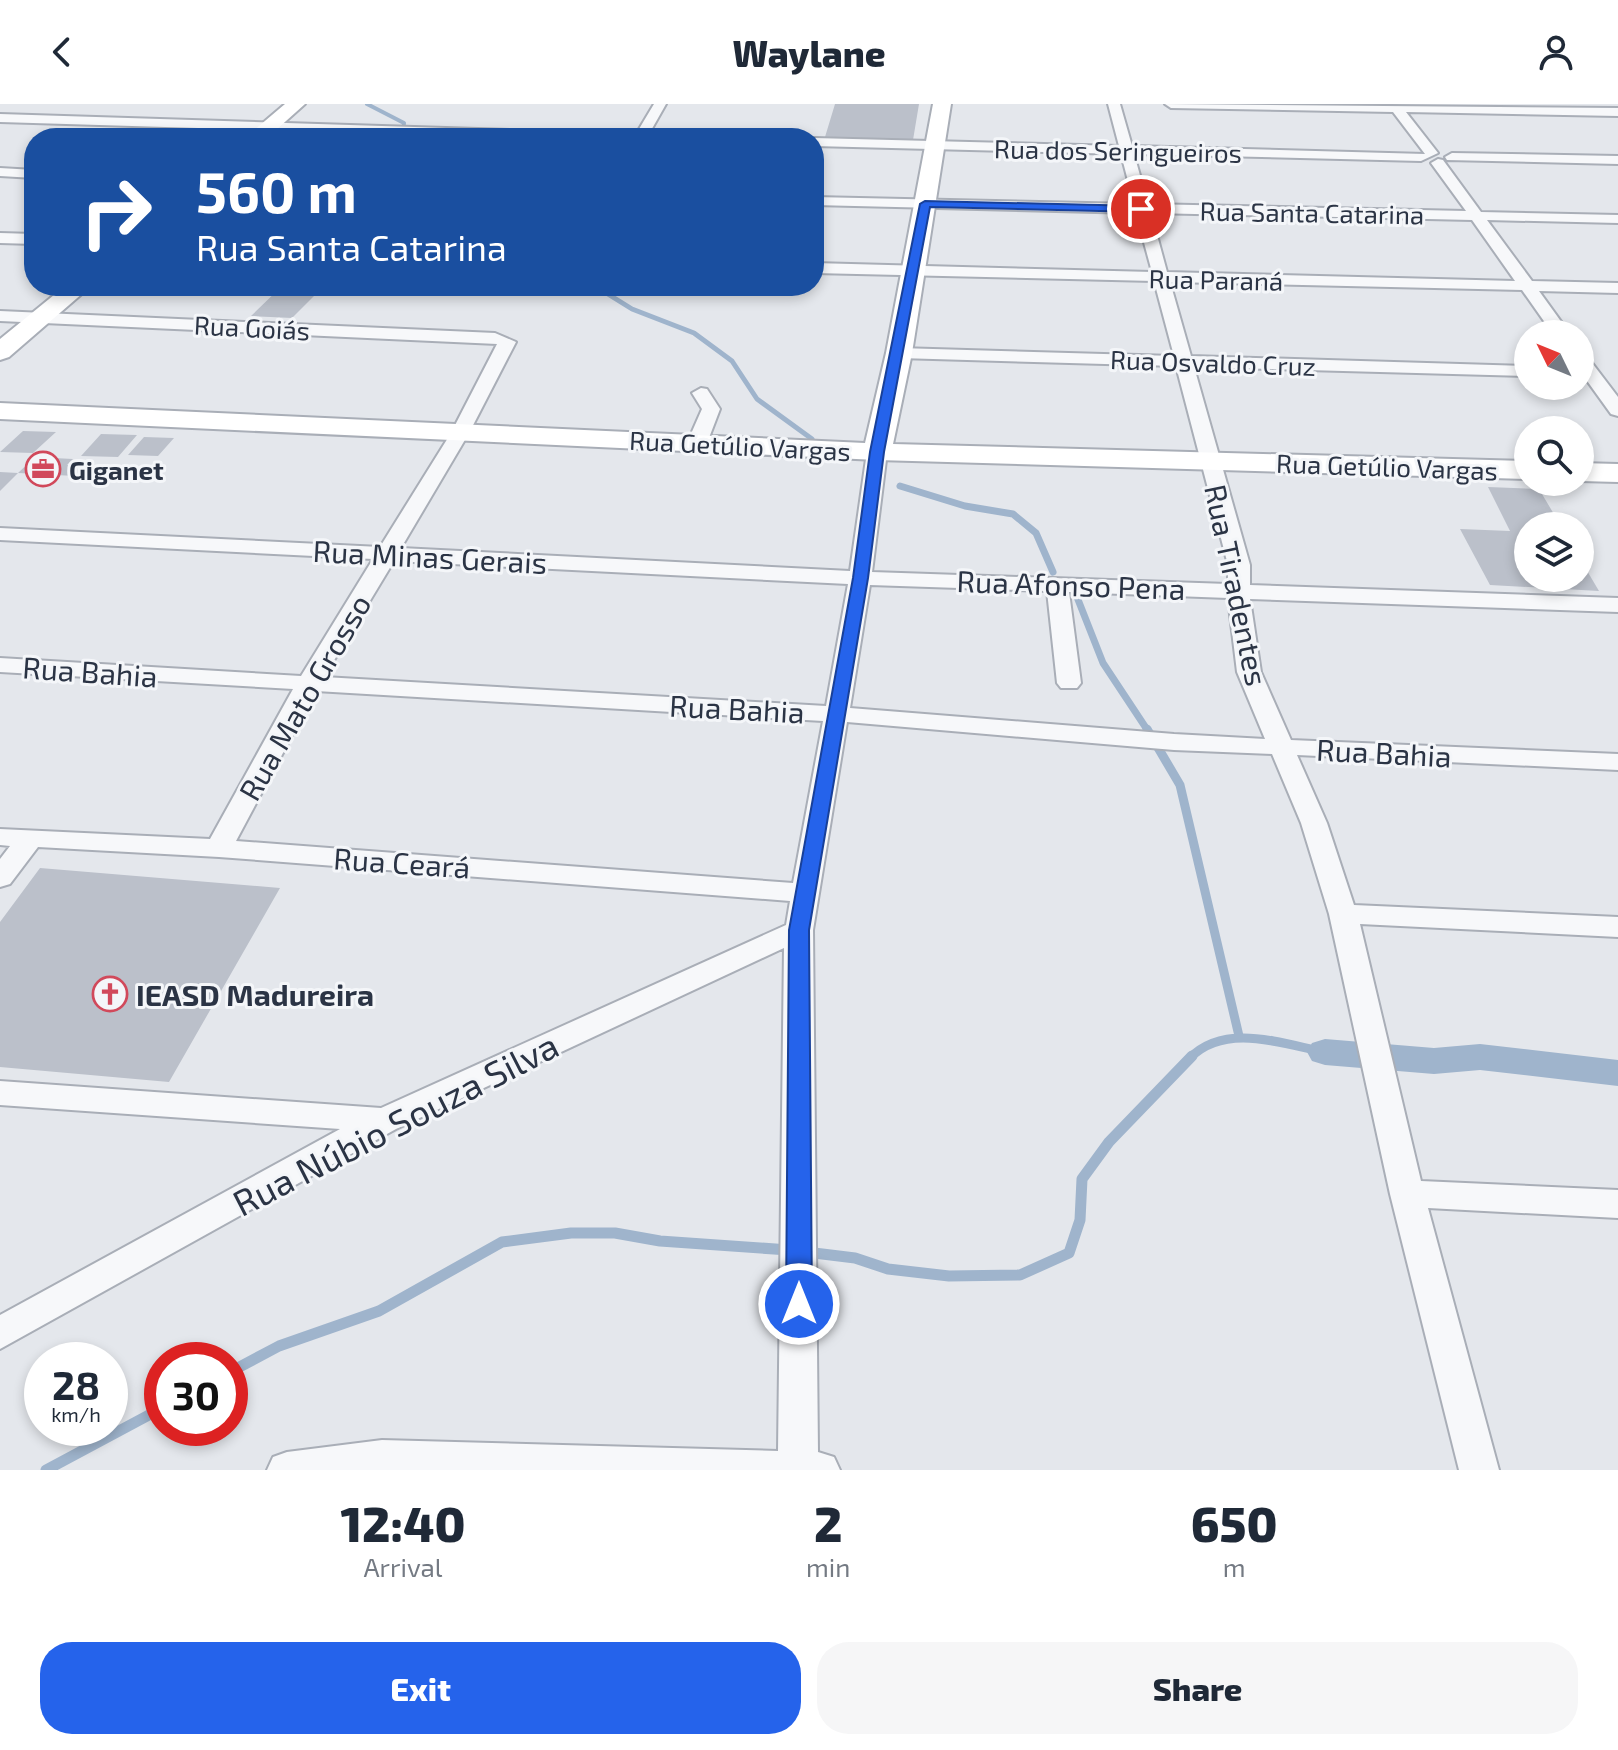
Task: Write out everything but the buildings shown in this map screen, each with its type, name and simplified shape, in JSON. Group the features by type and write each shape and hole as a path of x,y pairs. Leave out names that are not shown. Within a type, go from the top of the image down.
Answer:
{"street":[{"path":"646,128 660,104"},
{"path":"798,1470 799,930 860,578 877,452 899,353 910,272 942,104"},
{"name":"Rua Tiradentes","path":"1114,104 1239,565 1239,615 1249,672 1314,823 1343,914 1407,1194 1479,1470"},
{"path":"1171,104 1618,112"},
{"path":"267,128 292,105"},
{"path":"1396,106 1552,320"},
{"path":"0,118 188,128"},
{"name":"Rua dos Seringueiros","path":"824,142 1618,160"},
{"path":"0,172 24,173"},
{"name":"Rua Santa Catarina","path":"824,201 1618,219"},
{"path":"0,238 24,239"},
{"name":"Rua Paraná","path":"824,268 1618,288"},
{"path":"0,352 67,296"},
{"name":"Rua Goiás","path":"0,316 504,340"},
{"name":"Rua Mato Grosso","path":"219,848 308,684 460,433 508,345 504,340"},
{"name":"Rua Osvaldo Cruz","path":"899,353 1514,371"},
{"path":"1594,370 1613,373"},
{"path":"1594,381 1618,410"},
{"path":"697,443 711,409 701,393"},
{"name":"Rua Getúlio Vargas","path":"0,411 877,452 1514,470"},
{"path":"1594,472 1618,473"},
{"name":"Rua Minas Gerais","path":"0,534 860,578"},
{"name":"Rua Afonso Pena","path":"860,578 1618,605"},
{"path":"1057,584 1069,683"},
{"name":"Rua Bahia","path":"0,665 835,714 1174,742 1618,762"},
{"name":"Rua Ceará","path":"0,837 219,848 804,893"},
{"path":"0,878 30,839"},
{"path":"1343,914 1618,927"},
{"name":"Rua Núbio Souza Silva","path":"0,1333 384,1120 799,930"},
{"path":"0,1093 384,1120"},
{"path":"1407,1194 1618,1204"},
{"path":"287,1470 382,1458 820,1470"}],"waterway":[{"path":"367,104 404,123 403,128"},
{"path":"611,296 632,309 694,333 732,361 757,399 812,439"},
{"path":"900,486 965,506 1013,514 1036,533 1053,572"},
{"path":"1077,597 1103,663 1148,731"},
{"path":"1147,729 1180,785 1239,1036"},
{"path":"1190,1058 1204,1047 1237,1038 1255,1038 1325,1052"},
{"path":"1325,1052 1434,1061 1480,1057 1618,1073"},
{"path":"806,1252 855,1258 888,1269 949,1276 1020,1275 1069,1253 1080,1220 1082,1179 1109,1142 1190,1058"},
{"path":"248,1362 279,1346 379,1311 502,1242 571,1233 615,1233 660,1241 789,1250"},
{"path":"46,1470 144,1418"}],"place":[{"name":"Giganet","path":"43,469"},
{"name":"IEASD Madureira","path":"110,994"}],"route":[{"path":"799,1304 799,930 860,578 877,452 899,353 910,272 925,204 1141,209"}]}
